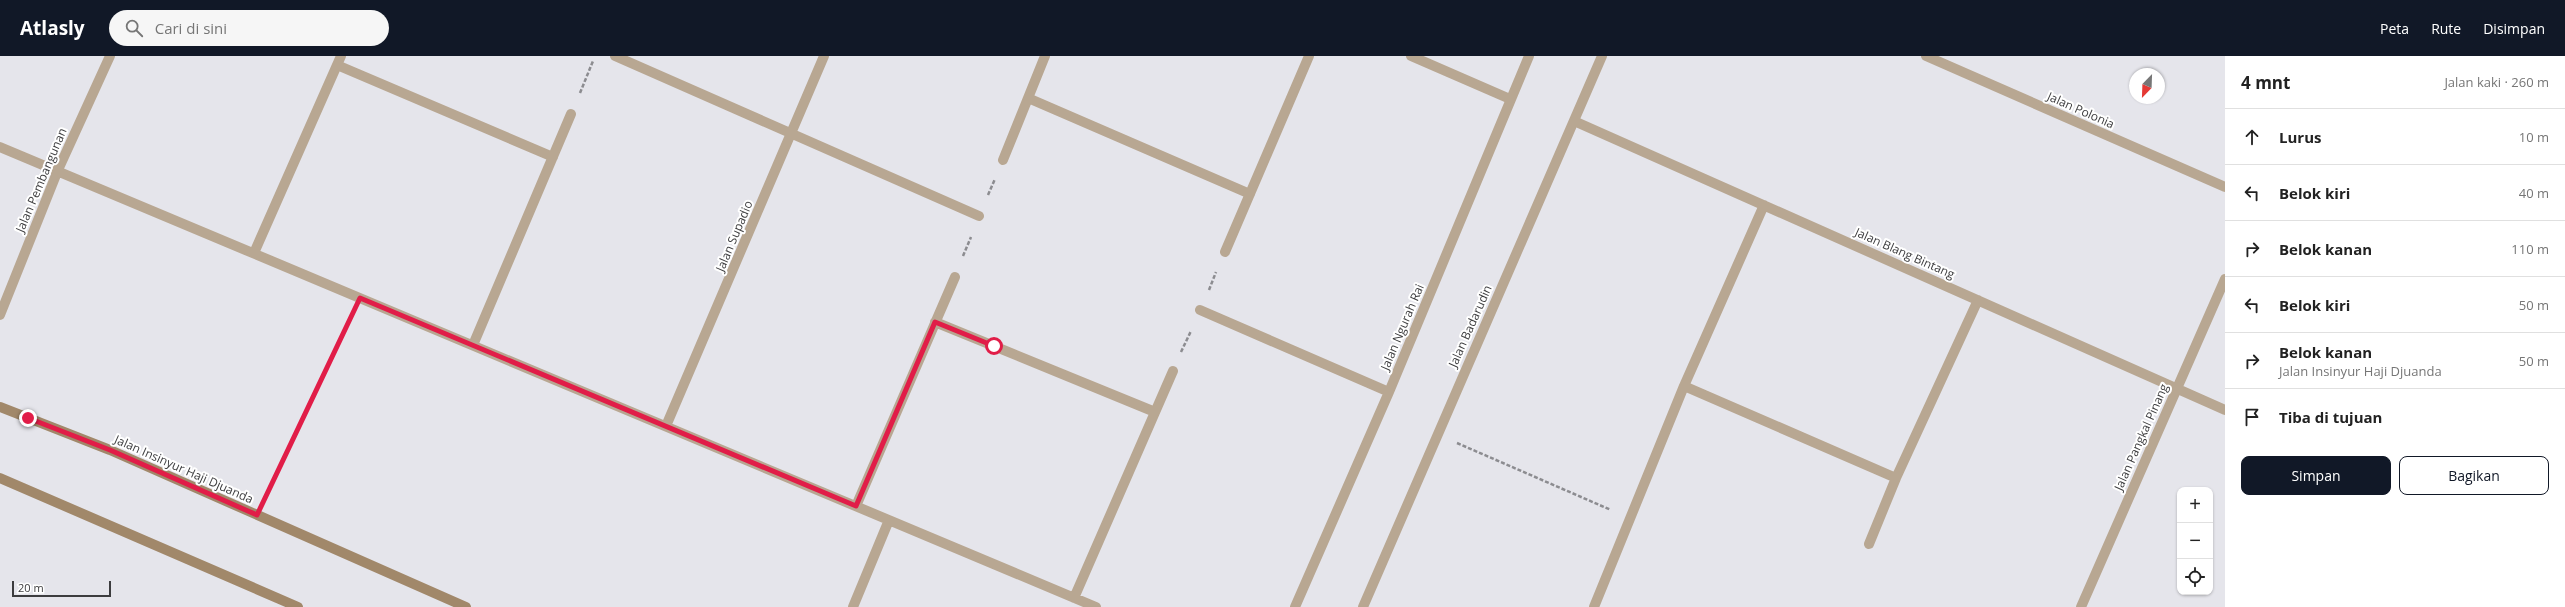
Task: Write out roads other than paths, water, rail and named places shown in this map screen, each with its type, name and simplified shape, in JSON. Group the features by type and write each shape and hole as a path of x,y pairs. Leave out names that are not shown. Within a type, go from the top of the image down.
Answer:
{"main road":[{"name":"Jalan Insinyur Haji Djuanda","path":"0,407 110,450 466,607"},
{"path":"0,478 298,607"}],"street":[{"name":"Jalan Pembangunan","path":"0,315 58,170 110,56"},
{"path":"615,56 979,216"},
{"name":"Jalan Supadio","path":"666,426 792,134 824,56"},
{"path":"1003,160 1045,56"},
{"path":"1226,252 1309,56"},
{"path":"1411,56 1510,99"},
{"name":"Jalan Ngurah Rai","path":"1295,607 1389,392 1529,56"},
{"name":"Jalan Badarudin","path":"1363,607 1602,56"},
{"name":"Jalan Polonia","path":"1926,56 2225,187"},
{"path":"254,253 339,61 554,157"},
{"path":"1028,98 1250,194"},
{"path":"473,345 571,114"},
{"name":"Jalan Blang Bintang","path":"1574,121 2225,410"},
{"path":"0,147 58,170 1096,607"},
{"path":"1594,607 1684,386 1764,205"},
{"path":"856,506 955,277"},
{"name":"Jalan Pangkal Pinang","path":"2081,607 2225,279"},
{"path":"1869,544 1896,478 1978,300"},
{"path":"1200,310 1389,392"},
{"path":"935,322 1155,412"},
{"path":"1074,598 1173,371"},
{"path":"1684,386 1896,478"},
{"path":"853,607 889,520"}]}
